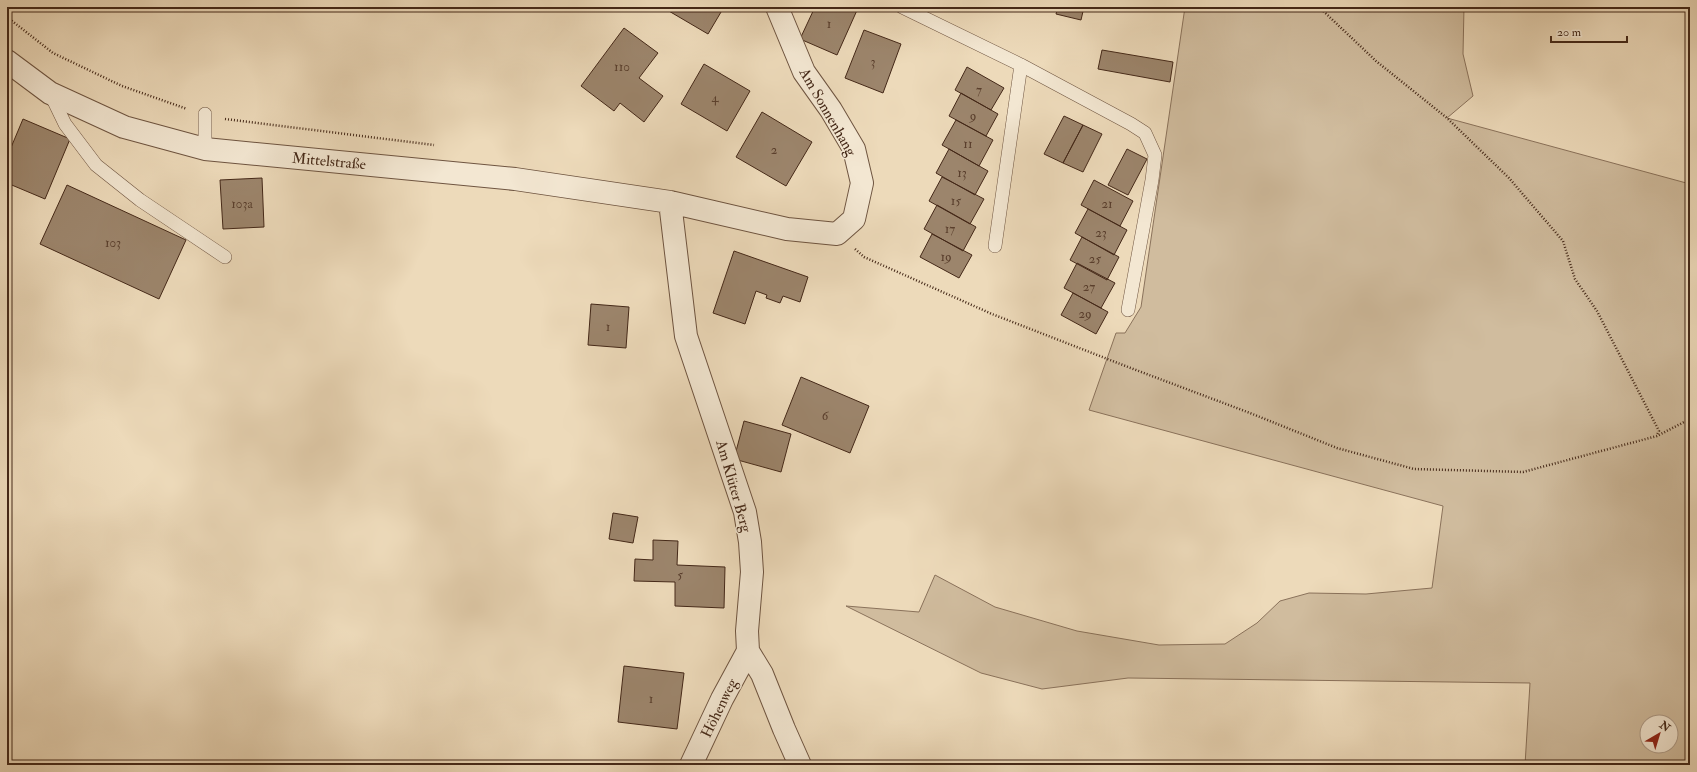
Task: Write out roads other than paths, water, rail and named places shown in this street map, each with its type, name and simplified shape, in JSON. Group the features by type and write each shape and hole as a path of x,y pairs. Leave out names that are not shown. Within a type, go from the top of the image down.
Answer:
{"street":[{"name":"Am Sonnenhang","path":"670,202 788,229 837,234 854,219 862,183 854,149 831,110 804,72 777,7"},
{"name":"Mittelstraße","path":"7,61 50,93 124,127 205,149 515,179 670,202"},
{"name":"Am Klüter Berg","path":"670,202 686,336 745,512 749,534 752,572 747,631 748,651 762,674 800,765"},
{"name":"Höhenweg","path":"691,765 722,699 748,651"}],"lane":[{"path":"902,7 1021,65 1145,133 1155,155 1152,180 1128,310"},
{"path":"995,246 1021,65"},
{"path":"50,93 65,124 96,165 140,200 225,257"},
{"path":"205,114 205,149"}]}
